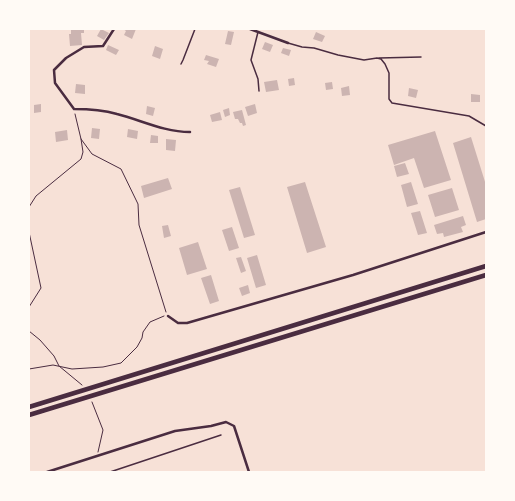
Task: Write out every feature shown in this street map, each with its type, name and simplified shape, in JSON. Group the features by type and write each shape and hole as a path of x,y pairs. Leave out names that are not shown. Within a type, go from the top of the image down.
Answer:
{"highway":[{"path":"29,407 486,266"},
{"path":"29,416 486,275"}],"street":[{"path":"114,29 103,46 84,47 66,58 54,70 55,83 74,109 90,109 116,113 160,128 190,132"},
{"path":"250,29 288,43"},
{"path":"168,316 178,323 187,324 353,275 486,232"},
{"path":"47,472 175,431 212,426 226,422 234,426 249,472"}],"lane":[{"path":"181,64 195,29"},
{"path":"258,32 252,60 258,79 259,91"},
{"path":"288,43 364,60 377,58 421,57"},
{"path":"377,58 381,59 385,64 388,73 389,99 392,103 469,116 486,126"},
{"path":"110,472 221,435"}],"path":[{"path":"29,208 36,196 81,159 83,152 74,109"},
{"path":"29,369 53,365 72,369 103,367 121,363 137,347 142,338 142,332 150,322 160,317 168,316 139,225 138,204 121,169 92,154 81,139"},
{"path":"29,232 41,288 29,308"},
{"path":"29,331 40,340 54,356 59,366 84,388"},
{"path":"90,398 102,430 97,456"}],"building":[{"path":"71,29 84,29 84,33 81,33 82,45 70,46 69,34 71,34"},
{"path":"101,29 109,33 104,40 97,36"},
{"path":"123,29 136,29 132,39 124,35 126,31"},
{"path":"228,31 234,32 231,45 225,44"},
{"path":"316,32 325,36 322,42 313,39"},
{"path":"265,42 273,45 270,52 262,49"},
{"path":"108,45 119,50 116,55 106,50"},
{"path":"155,46 163,49 160,59 152,56"},
{"path":"283,48 291,50 289,56 281,53"},
{"path":"206,55 219,59 216,67 207,64 209,61 204,60"},
{"path":"294,78 295,85 289,86 288,79"},
{"path":"277,80 279,90 266,92 264,82"},
{"path":"332,82 333,89 326,90 325,83"},
{"path":"76,84 85,85 85,94 75,93"},
{"path":"349,86 350,95 342,96 341,88"},
{"path":"409,88 418,90 416,98 408,96"},
{"path":"471,94 480,95 480,102 471,102"},
{"path":"41,104 41,112 34,113 34,105"},
{"path":"255,104 257,113 248,116 245,107"},
{"path":"147,106 155,108 153,116 146,114"},
{"path":"229,108 230,115 225,117 223,110"},
{"path":"242,110 246,125 243,126 238,119 235,119 233,112"},
{"path":"220,112 222,120 212,122 210,115"},
{"path":"92,128 100,129 99,139 91,138"},
{"path":"128,129 138,131 137,139 127,137"},
{"path":"67,130 68,140 56,142 55,132"},
{"path":"435,131 451,180 424,188 414,158 394,165 388,145"},
{"path":"151,135 158,136 158,143 150,143"},
{"path":"471,137 486,185 486,219 477,222 453,143"},
{"path":"166,139 176,140 175,151 166,150"},
{"path":"405,163 409,174 397,177 394,166"},
{"path":"168,178 172,189 144,198 141,186"},
{"path":"305,182 326,247 307,253 287,187"},
{"path":"411,182 418,204 407,207 401,185"},
{"path":"240,187 255,235 244,238 229,190"},
{"path":"452,188 459,210 435,217 428,195"},
{"path":"420,211 427,233 418,235 411,213"},
{"path":"463,216 466,225 461,227 463,232 444,237 443,233 437,234 434,225"},
{"path":"168,225 171,236 164,238 162,226"},
{"path":"232,227 239,248 229,251 222,230"},
{"path":"198,242 207,269 187,275 179,248"},
{"path":"257,255 266,285 256,288 247,258"},
{"path":"241,257 246,271 241,273 236,258"},
{"path":"211,275 219,301 210,304 201,278"},
{"path":"248,285 250,293 242,296 239,288"}]}
